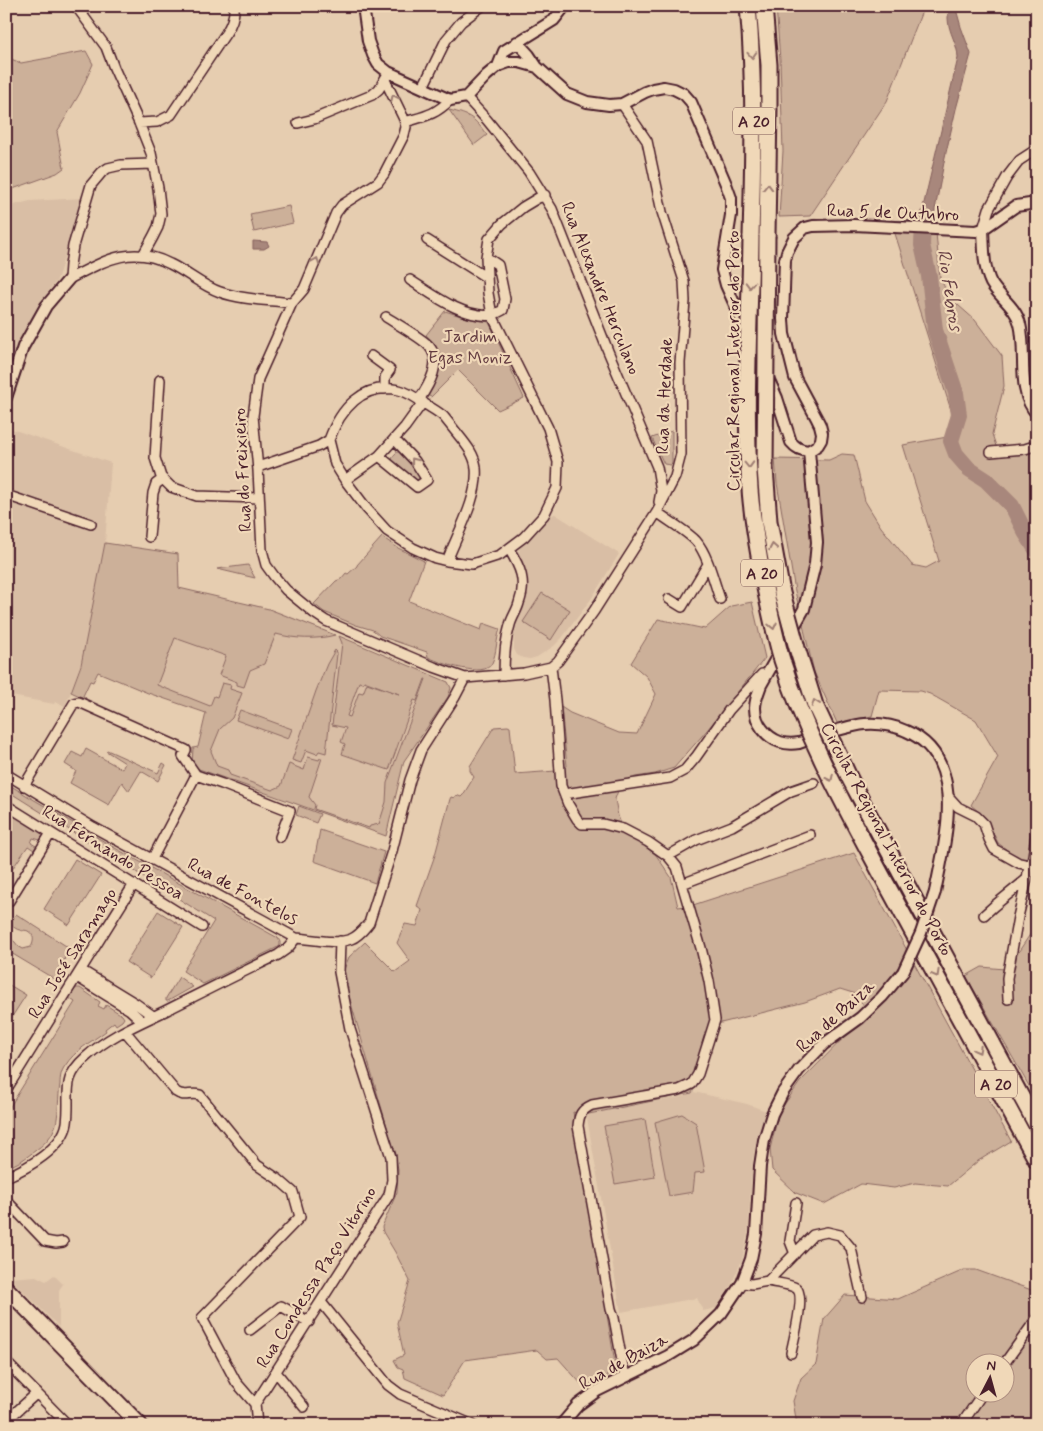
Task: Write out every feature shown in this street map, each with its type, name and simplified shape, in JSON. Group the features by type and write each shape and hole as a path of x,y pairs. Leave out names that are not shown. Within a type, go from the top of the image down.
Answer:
{"highway":[{"name":"Circular Regional Interior do Porto","path":"748,6 754,108 748,409 750,489 755,538 782,660 809,732 835,789 1037,1161"},
{"name":"Circular Regional Interior do Porto","path":"764,6 769,65 765,468 770,528 782,593 797,648 816,705 851,781 1037,1126"}],"main road":[{"path":"6,1288 140,1425"}],"street":[{"path":"76,6 106,47 151,154 160,195 161,214 158,227 143,254"},
{"path":"139,123 157,122 171,115 233,21 234,6"},
{"path":"363,6 365,29 373,55 387,76 405,122 432,114 443,108 450,100 466,96 498,66 509,62 519,62 537,67"},
{"path":"423,87 446,40 461,22 482,6"},
{"path":"498,66 504,50 554,20 563,7"},
{"path":"517,42 537,67 563,91 578,100 598,104 622,104 645,92 664,87 684,94 691,102 731,198 731,215 722,270 726,285 777,398 791,442 796,447 809,451"},
{"path":"387,76 423,87 450,100"},
{"path":"298,124 372,95 380,89 387,76"},
{"name":"Rua Alexandre Herculano","path":"466,96 529,172 552,209 608,351 657,467 661,491 657,512"},
{"name":"Rua da Herdade","path":"551,667 565,653 594,611 657,512 675,477 681,454 680,363 685,302 684,281 662,212 648,141 622,104"},
{"name":"Rua do Freixieiro","path":"405,122 404,135 378,182 342,205 336,213 304,288 292,303 258,379 253,416 258,467 262,550 266,565 274,576 293,596 326,621 434,667 465,678"},
{"path":"1037,149 1020,160 1007,177 989,209 983,229 985,266 988,275 992,284 1016,313 1020,324 1024,383 1030,407 1037,414"},
{"path":"69,279 73,246 91,185 108,168 121,165 153,164"},
{"path":"446,561 471,501 476,482 476,465 470,449 443,416 421,401 399,390 379,389 368,392 351,402 333,428 329,440 335,464 344,480 367,509 387,530 413,548 435,558 446,561 472,564 500,555 524,536 544,515 557,488 558,462 548,428 492,315 486,257 489,239 502,224 523,207 544,195"},
{"path":"983,229 1016,206 1037,204"},
{"name":"Rua 5 de Outubro","path":"809,451 818,446 822,433 817,419 794,378 783,329 785,260 790,244 799,232 805,228 823,225 972,231 983,229"},
{"path":"427,240 487,278"},
{"path":"7,395 23,347 46,306 69,279 107,260 143,254 169,263 213,290 222,293 292,303"},
{"path":"410,280 454,307 473,313 492,315 503,310 505,299 498,265 486,257"},
{"path":"344,480 379,456 405,427 421,401 434,370 433,352 428,344 386,317"},
{"path":"371,356 390,370 385,377 384,389"},
{"path":"160,380 155,458 163,479 171,487 197,496 259,498"},
{"path":"379,456 417,487 427,480 415,461 394,439"},
{"path":"258,467 319,446 329,440"},
{"path":"991,452 1024,449 1037,445"},
{"name":"Rua de Baiza","path":"561,1425 578,1405 597,1391 668,1356 694,1340 721,1314 742,1283 751,1259 756,1234 760,1166 764,1140 772,1114 783,1092 799,1070 824,1044 860,1018 882,997 902,972 921,933 935,892 944,846 948,796 938,759 930,748 916,736 894,727 864,724 793,744 781,743 760,726 755,710 756,698 804,609 815,564 817,542 809,451"},
{"path":"149,537 153,493 156,484 163,479"},
{"path":"6,495 92,524"},
{"path":"657,512 695,540 708,564 720,600"},
{"path":"504,675 506,641 510,623 519,603 523,584 519,564 509,549"},
{"path":"669,599 682,607 708,564"},
{"path":"465,678 524,673 551,667 560,781 564,794 577,819 582,824 604,824 623,829 648,842 668,856 677,867 705,964 715,1020 698,1074 692,1084 679,1090 592,1105 584,1109 579,1116 578,1126 625,1377"},
{"path":"564,794 670,778 685,770 729,710 762,674 768,674"},
{"name":"Rua de Fontelos","path":"6,774 65,811 296,938 340,941 354,937 369,923 392,851 410,780 421,750 465,678"},
{"path":"24,786 74,703 79,702 186,750 183,756 196,776 222,784 290,811 280,837"},
{"path":"152,859 196,776"},
{"path":"668,856 696,840 732,826 791,791 814,783"},
{"path":"948,796 958,807 976,816 984,824 994,848 1019,863 1029,865"},
{"name":"Rua Fernando Pessoa","path":"6,805 202,927"},
{"path":"1008,999 1006,978 1029,865 1032,863 1034,855 1035,832 1037,829"},
{"path":"9,901 51,833"},
{"path":"682,884 810,835"},
{"path":"984,915 1027,879"},
{"name":"Rua José Saramago","path":"6,1090 134,884"},
{"path":"6,1177 30,1165 58,1142 64,1132 66,1123 70,1075 87,1056 104,1043 142,1020 278,955 288,948 296,938"},
{"name":"Rua Condessa Paço Vitorino","path":"255,1404 389,1195 392,1180 391,1157 350,1029 339,972 340,941"},
{"path":"79,974 135,1003 153,1016"},
{"path":"79,974 142,1020"},
{"path":"125,1030 176,1092 184,1096 200,1095 257,1164 293,1192 300,1217 202,1318 236,1382 255,1404 257,1425"},
{"path":"6,1200 45,1241 63,1242"},
{"path":"795,1254 790,1241 796,1203"},
{"path":"768,1281 813,1235 827,1232 840,1235 851,1248 862,1297"},
{"path":"742,1283 752,1284 768,1281 796,1288 799,1292 800,1302 791,1353"},
{"path":"321,1302 388,1385 400,1394 473,1425"},
{"path":"250,1330 280,1306 308,1322"},
{"path":"1011,1354 1037,1318"},
{"path":"6,1362 68,1425"},
{"path":"276,1372 304,1407"},
{"path":"6,1421 37,1393"},
{"path":"961,1425 975,1404"}],"shaded area":[{"path":"950,6 957,6 956,9 961,27 971,54 956,109 934,215 922,245 920,242 920,220 958,58 948,23"},
{"path":"83,198 57,280 38,305 14,353 6,377 6,207 30,201"},
{"path":"253,241 267,242 269,246 264,249 253,249"},
{"path":"6,427 111,463 105,543 178,554 179,588 280,612 448,682 451,688 448,697 404,761 386,836 202,770 209,711 82,660 65,706 55,702 54,704 6,695"},
{"path":"555,514 619,554 591,599 562,638 554,646 537,657 523,658 517,655 514,649 514,635 525,602 528,585 527,576 518,551 521,545 551,515"},
{"path":"694,1092 747,1104 766,1111 753,1159 748,1233 742,1260 731,1285 716,1308 703,1311 697,1298 621,1312 587,1118 594,1112 681,1097"},
{"path":"54,1275 63,1284 59,1290 59,1327 10,1278 36,1276 46,1281"}],"green space":[{"path":"776,6 924,6 887,101 810,216 779,217 783,151"},
{"path":"86,51 93,64 80,93 57,132 64,168 57,173 6,190 6,57 21,63"},
{"path":"449,110 471,118 487,135 474,145"},
{"path":"289,206 293,223 254,232 250,214"},
{"path":"891,221 935,221 940,278 950,298 975,320 1002,356 1004,386 992,434 998,452 1037,442 1037,864 1015,856 998,843 986,818 971,805 998,757 976,720 930,694 921,691 879,690 872,716 837,723 814,672 795,591 777,483 775,459 829,460 842,454 854,455 865,501 881,527 912,565 926,568 939,561 903,445 947,437 957,429"},
{"name":"Jardim Egas Moniz","path":"445,311 489,322 524,398 498,410 458,370 431,397 427,395 435,379 439,357 433,342 426,335"},
{"path":"672,431 671,465 664,464 652,438"},
{"path":"402,451 420,474 420,478 416,481 392,461 395,454"},
{"path":"382,537 398,548 424,561 409,601 481,630 483,623 500,629 494,659 488,668 472,670 436,660 428,657 427,652 380,636 373,630 324,612 314,604 336,581 357,566"},
{"path":"105,543 178,554 179,588 269,609 335,635 321,638 306,638 276,634 264,664 250,670 244,687 219,675 226,656 175,638 157,685 210,706 214,696 217,697 222,683 231,685 230,689 242,693 232,718 220,729 211,751 217,766 228,770 230,775 272,790 281,786 289,764 304,770 308,757 319,760 322,758 309,797 315,805 314,809 369,828 379,824 386,802 387,783 426,679 417,701 414,700 389,770 342,754 345,744 341,742 346,728 332,725 342,643 339,636 448,682 451,688 448,697 404,761 386,836 196,768 192,764 193,748 198,747 206,713 148,693 98,672 93,682 90,681 83,696 86,699 71,692 81,665","holes":["364,681 399,694 367,683 363,693 359,692 350,717 347,716 359,682 363,683"]},
{"path":"248,565 255,578 217,569"},
{"path":"542,593 570,610 551,640 523,622"},
{"path":"752,602 765,658 674,768 655,774 635,777 619,788 615,799 623,829 656,855 671,877 678,907 693,905 854,853 1011,1141 978,1161 948,1186 915,1183 894,1188 861,1184 824,1204 796,1193 772,1170 770,1149 779,1112 800,1082 868,1013 856,994 840,989 805,1002 717,1024 692,1093 584,1115 573,1112 615,1363 611,1372 600,1381 587,1387 583,1386 558,1358 547,1359 537,1350 465,1360 443,1395 405,1378 403,1369 398,1367 394,1360 404,1355 397,1323 410,1281 382,1227 397,1192 398,1169 343,972 349,957 365,942 395,972 410,961 397,943 405,924 417,926 422,910 417,906 435,855 450,799 456,795 461,797 474,777 470,771 470,766 494,727 510,727 515,774 556,771 567,766 561,707 570,713 619,733 637,734 656,694 647,677 631,663 658,619 705,629 731,606"},
{"path":"335,650 337,654 326,753 319,751 317,754 306,750 301,763 292,760 316,691"},
{"path":"240,710 292,729 288,739 236,720"},
{"path":"86,749 122,769 125,763 107,750 158,773 163,763 166,765 158,781 141,771 129,791 122,782 109,805 70,783 76,771 65,764 72,752 82,757"},
{"path":"6,783 115,848 278,938 280,946 203,984 183,971 214,921 6,790"},
{"path":"299,806 320,814 316,823 296,815"},
{"path":"6,809 44,835 40,840 33,838 31,843 36,846 34,850 28,846 6,878"},
{"path":"320,830 384,852 375,883 314,861"},
{"path":"75,859 101,875 69,925 44,909"},
{"path":"158,911 183,927 151,978 126,962"},
{"path":"16,914 74,951 70,958 65,957 63,965 59,967 61,972 56,980 6,950 6,936 23,949 31,947 33,943 33,937 28,931 18,930 12,926 12,920"},
{"path":"1037,924 1037,1100 966,976 982,967 1004,969 1017,954"},
{"path":"179,977 193,987 166,1001 166,998"},
{"path":"6,983 26,995 6,1026"},
{"path":"76,988 80,988 100,1002 98,1006 104,1009 106,1005 124,1018 116,1025 114,1022 105,1029 106,1031 69,1060 61,1075 57,1121 51,1136 25,1158 6,1167 6,1113 75,1002 69,998"},
{"path":"682,1114 696,1123 705,1172 695,1173 693,1192 669,1196 655,1122"},
{"path":"645,1119 655,1177 615,1184 604,1126"},
{"path":"964,1270 976,1270 1037,1292 1037,1425 797,1425 793,1401 801,1378 816,1364 824,1319 845,1295 898,1299"}],"waterway":[{"name":"Rio Febros","path":"923,224 922,245 929,276 935,330 956,393 959,415 951,441 956,454 969,469 986,480 1012,506 1037,551"}]}
